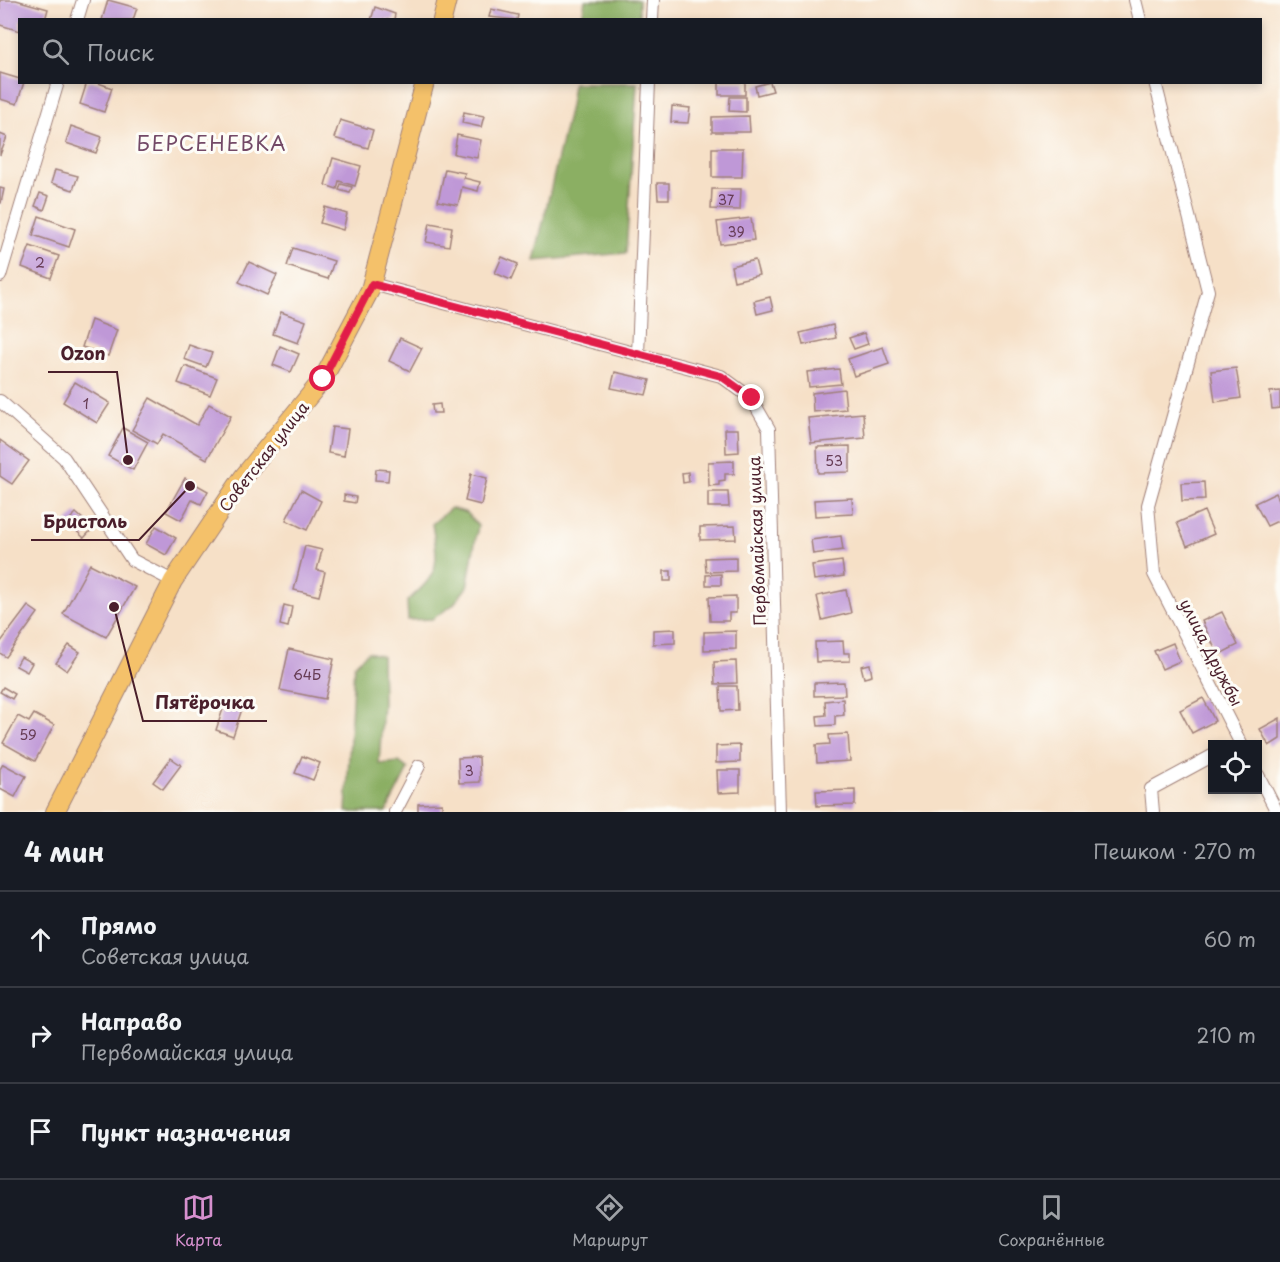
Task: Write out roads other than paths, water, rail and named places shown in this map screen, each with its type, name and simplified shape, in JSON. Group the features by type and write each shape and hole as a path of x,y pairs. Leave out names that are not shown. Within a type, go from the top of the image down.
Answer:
{"main road":[{"path":"442,18 447,0"},
{"name":"Советская улица","path":"55,812 173,580 243,477 323,379 372,284 424,84"}],"street":[{"path":"78,18 83,0"},
{"path":"652,18 653,0"},
{"path":"1135,0 1140,18"},
{"path":"0,276 57,84"},
{"path":"638,354 649,84"},
{"name":"улица Дружбы","path":"1156,84 1208,291 1148,505 1154,574 1237,740"},
{"name":"Первомайская улица","path":"372,284 721,376 752,398 769,429 780,812"},
{"path":"0,401 64,458 132,560 173,580"},
{"path":"1154,812 1150,789 1208,758"},
{"path":"396,812 419,766"},
{"path":"1262,785 1277,812"}],"place":[{"name":"Ozon","path":"128,460"},
{"name":"Бристоль","path":"190,486"},
{"name":"Пятёрочка","path":"114,607"}],"district":[{"name":"БЕРСЕНЕВКА","path":"212,143"}]}
